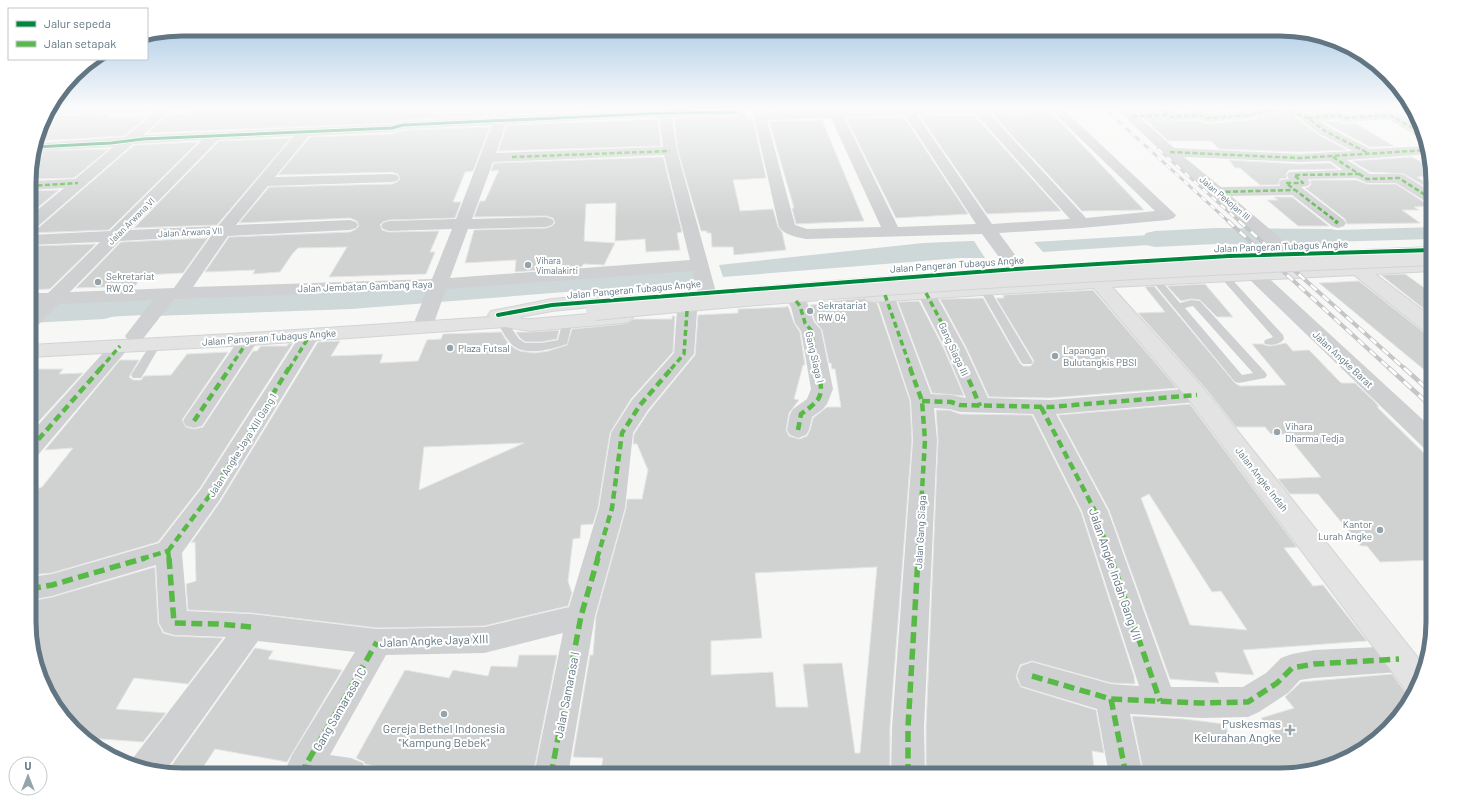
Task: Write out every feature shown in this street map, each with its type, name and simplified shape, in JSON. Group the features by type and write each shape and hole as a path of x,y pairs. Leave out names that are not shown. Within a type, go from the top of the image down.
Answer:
{"street":[{"path":"36,220 122,146"},
{"name":"Jalan Arwana VI","path":"36,313 44,301 115,236 205,146"},
{"path":"36,442 170,296 294,146"},
{"path":"428,314 491,146"},
{"path":"669,146 706,288"},
{"path":"767,146 787,227 806,234 892,232 991,235 1082,223 1168,215 1095,146"},
{"path":"852,146 892,232"},
{"path":"931,146 991,235 1029,286"},
{"path":"1012,146 1082,223"},
{"name":"Jalan Pekojan III","path":"1163,146 1311,272"},
{"path":"1354,146 1368,153"},
{"path":"1170,152 1244,156 1333,157 1368,153 1422,150"},
{"path":"487,158 670,151"},
{"path":"1333,157 1367,179 1399,178 1426,195"},
{"path":"1338,223 1286,183 1303,183 1294,175 1358,174"},
{"path":"264,182 392,178"},
{"path":"36,186 78,183"},
{"path":"1218,192 1294,190"},
{"path":"389,226 546,222"},
{"name":"Jalan Arwana VII","path":"36,240 350,225"},
{"name":"Jalan Pangeran Tubagus Angke","path":"509,319 552,305 706,288 1015,266 1229,256 1286,251 1308,255 1426,250"},
{"path":"1308,255 1314,263 1331,271"},
{"path":"1229,256 1250,266 1254,274"},
{"name":"Jalan Jembatan Gambang Raya","path":"44,301 438,285 698,260"},
{"name":"Jalan Pangeran Tubagus Angke","path":"36,350 131,337 156,344 310,335 509,319 723,297 938,281 1258,263 1426,265"},
{"name":"Jalan Pangeran Tubagus Angke","path":"36,341 131,337 428,314 509,319 523,325 571,322 796,301 885,295 1098,282 1426,265"},
{"path":"1357,270 1426,323"},
{"name":"Jalan Angke Barat","path":"1254,274 1426,436"},
{"name":"Jalan Angke Indah","path":"1098,282 1197,395 1415,678"},
{"name":"Gang Siaga III","path":"926,293 955,348 980,406"},
{"name":"Jalan Gang Siaga","path":"885,295 922,401 925,440 908,726 908,768"},
{"name":"Gang Siaga I","path":"796,301 800,306 805,322 811,330 822,389 819,399 815,404 801,414 798,430"},
{"path":"581,616 612,508 622,433 640,405 684,354 686,311"},
{"name":"Jalan Angke Jaya XIII Gang 1","path":"168,551 210,495 310,335"},
{"path":"194,421 250,339"},
{"path":"922,401 951,402 960,405 1041,407 1197,395"},
{"name":"Jalan Angke Indah Gang VII","path":"1041,407 1095,511 1160,701"},
{"path":"36,588 52,585 168,551"},
{"name":"Jalan Angke Jaya XIII","path":"168,551 174,623 218,624 251,627 377,642 484,640 581,616"},
{"name":"Jalan Samarasa I","path":"552,768 581,616"},
{"path":"149,764 251,627"},
{"name":"Gang Samarasa 1C","path":"304,768 377,642"},
{"path":"1032,676 1111,699 1201,703 1248,702 1277,683 1292,668 1314,664 1400,659"},
{"path":"1111,699 1125,768"}],"lane":[{"path":"1224,276 1279,337 1279,339 1269,342"},
{"path":"1156,279 1239,379 1260,375 1196,303 1191,302 1179,306"},
{"path":"985,290 1026,362"},
{"path":"137,375 156,344"}],"shaded area":[{"path":"1426,227 1426,239 1289,243 1277,232"},
{"path":"1199,232 1210,241 1043,252 1034,242"},
{"path":"974,241 985,258 960,258 723,277 719,265 923,243"},
{"path":"687,267 692,282 351,309 154,316 169,298"},
{"path":"157,299 144,315 49,320 68,301"}],"building":[{"path":"133,146 194,146 109,230 36,233 37,229"},
{"path":"215,146 285,146 217,225 134,228"},
{"path":"303,146 483,146 473,171 465,172 453,202 461,202 455,218 389,220 380,225 382,230 389,232 439,231 430,252 435,252 426,274 329,277 347,247 298,248 280,272 253,274 255,270 205,272 229,237 350,232 359,226 357,221 350,218 239,223 269,187 392,184 400,179 398,174 392,172 278,175"},
{"path":"500,146 661,146 498,151"},
{"path":"677,146 759,146 766,178 733,180 740,211 773,209 778,227 782,232 786,250 734,255 733,247 712,247 711,233 701,231"},
{"path":"776,146 833,146 864,221 796,224 792,208 794,208"},
{"path":"860,146 923,146 968,214 896,218"},
{"path":"940,146 1002,146 1061,211 987,214"},
{"path":"1021,146 1083,146 1144,210 1082,211"},
{"path":"1216,146 1339,146 1347,150 1299,152 1219,149"},
{"path":"1367,146 1394,146 1370,147"},
{"path":"109,149 74,178 36,179 40,151"},
{"path":"663,157 682,232 677,233 680,250 646,252 645,239 615,241 616,203 586,204 584,241 615,243 604,265 584,264 581,267 540,264 540,270 515,272 516,260 465,263 474,230 546,228 555,223 553,218 546,216 474,217 480,201 485,201 499,170 491,171 494,163"},
{"path":"1412,157 1425,164 1426,176 1417,177 1426,183 1426,185 1423,185 1404,174 1370,172 1352,161"},
{"path":"1229,160 1299,164 1330,163 1338,169 1289,170 1286,174 1287,178 1280,179 1278,185 1260,185 1240,168 1235,168"},
{"path":"1310,180 1356,180 1367,184 1396,184 1426,203 1426,206 1414,207 1419,210 1402,210 1420,223 1347,224 1345,219 1305,188 1309,187 1311,184"},
{"path":"59,190 36,209 36,191"},
{"path":"1274,197 1292,197 1329,226 1298,226 1267,200 1278,200"},
{"path":"208,238 183,273 143,275 135,286 76,288 121,242"},
{"path":"96,244 50,289 36,290 36,246"},
{"path":"1405,274 1426,289 1426,310 1381,275"},
{"path":"1359,281 1426,333 1426,371 1319,283"},
{"path":"1205,284 1233,317 1217,317 1200,300 1191,299 1181,301 1167,286"},
{"path":"1154,286 1235,383 1240,386 1286,385 1252,344 1263,344 1270,346 1286,343 1293,351 1309,350 1341,383 1355,383 1374,401 1379,407 1377,407 1426,455 1426,560 1380,562 1367,546 1361,546 1318,494 1290,494 1278,479 1321,477 1286,434 1271,434 1265,427 1236,427 1206,389 1138,313 1165,312 1145,287"},
{"path":"1093,290 1177,388 1050,398 989,397 966,347 940,299 983,298 1020,363 1023,366 1031,366 1034,361 996,298 1004,298 1003,295"},
{"path":"864,298 866,301 877,303 910,401 912,440 890,727 890,768 601,768 603,758 573,757 590,655 593,655 596,616 626,508 627,499 642,499 648,470 637,444 633,444 634,434 649,411 695,355 698,315 738,313 738,309 788,306 794,323 800,332 805,365 803,365 794,399 799,400 789,413 786,430 789,436 799,439 807,436 813,418 827,407 841,407 835,369 832,369 831,363 829,363 822,330 815,321 810,305 822,304 821,302","holes":["877,567 860,753 855,753 842,663 803,664 808,707 776,707 773,672 711,675 711,641 762,638 755,573"]},
{"path":"919,301 944,349 964,396 932,393 898,302"},
{"path":"672,316 675,316 673,352 631,399 610,433 598,508 593,524 581,525 580,538 573,539 568,581 572,593 568,606 484,626 377,628 251,613 188,610 186,584 196,581 195,542 191,543 220,502 318,342 340,341 331,356 383,354 380,363 418,361 427,340 441,339 443,334 501,332 508,343 514,348 520,351 534,353 548,351 567,345 572,329 623,324 630,322 633,319 672,319","holes":["524,443 419,490 424,447"]},
{"path":"559,330 557,339 541,342 525,342 516,332 531,332"},
{"path":"293,343 200,488 158,542 52,573 36,574 36,491 42,487 73,448 45,450 120,360 139,360 129,377 133,380 141,380 144,376 171,375 187,354 228,352 182,420 186,427 194,429 203,427 253,351 257,351 261,346 287,346 288,344"},
{"path":"36,369 63,369 59,374 83,373 36,424"},
{"path":"1190,404 1297,547 1284,548 1313,586 1323,585 1367,641 1243,650 1254,675 1215,672 1219,683 1170,679 1109,510 1058,415","holes":["1149,494 1212,592 1221,591 1247,630 1190,625 1141,498"]},
{"path":"936,410 949,410 960,414 1032,415 1081,512 1134,676 1135,684 1111,683 1032,661 1020,665 1016,677 1021,687 1096,710 1104,753 1092,751 1094,768 1035,768 1025,766 1025,768 926,768 926,727 938,440"},
{"path":"155,567 158,623 163,633 174,636 223,638 188,684 134,678 116,709 166,713 143,742 94,738 66,711 47,678 41,659 36,631 36,600 52,597"},
{"path":"255,648 273,651 268,659 342,670 287,762 215,749 203,768 170,768"},
{"path":"519,655 557,655 534,768 384,768 365,764 356,758 405,670 449,678 453,670 488,676 491,666 517,667"},
{"path":"1392,674 1407,693 1396,711 1369,738 1336,757 1317,763 1289,768 1143,768 1132,716 1184,719 1225,724 1230,740 1280,740 1261,718 1294,708 1285,697 1301,682"}],"waterway":[{"path":"1155,239 1216,236 1331,237"},
{"path":"641,279 694,275"},
{"path":"36,314 104,310"}],"railway":[{"path":"1145,146 1229,222"},
{"path":"1158,149 1240,222"},
{"path":"1228,221 1390,369"},
{"path":"1239,221 1405,369"},
{"path":"1389,368 1426,402"},
{"path":"1404,368 1426,388"}],"marked path":[{"path":"1353,146 1368,153"},
{"path":"1170,152 1299,158 1422,150"},
{"path":"512,157 670,151"},
{"path":"1333,157 1359,174 1294,175 1303,183 1286,183 1338,223"},
{"path":"1359,174 1367,179 1399,178 1426,195"},
{"path":"36,186 78,183"},
{"path":"1218,192 1294,190"},
{"path":"926,293 955,348 980,406"},
{"path":"885,295 922,401 925,440 908,727 908,768"},
{"path":"796,301 800,306 805,323 811,330 822,389 819,399 815,404 801,414 798,430"},
{"path":"552,768 581,616 612,508 622,433 640,405 684,354 687,311"},
{"path":"168,551 210,495 310,335"},
{"path":"194,421 249,339"},
{"path":"36,442 120,346"},
{"path":"922,401 951,402 960,405 1050,407 1197,395"},
{"path":"1041,407 1095,511 1160,701"},
{"path":"168,551 174,623 218,624 251,627"},
{"path":"36,588 52,585 168,551"},
{"path":"304,768 377,642"},
{"path":"1032,676 1111,699 1201,703 1248,702 1277,683 1292,668 1314,664 1399,659"},
{"path":"1111,699 1125,768"},
{"path":"304,767 310,768"}],"cycle path":[{"path":"41,147 63,146"},
{"path":"498,315 552,305 1016,269 1229,256 1426,250"}],"place":[{"name":"Vihara Vimalakirti","path":"528,265"},
{"name":"Sekretariat RW 02","path":"98,282"},
{"name":"Sekratariat RW 04","path":"810,311"},
{"name":"Plaza Futsal","path":"450,348"},
{"name":"Lapangan Bulutangkis PBSI","path":"1055,356"},
{"name":"Vihara Dharma Tedja","path":"1277,432"},
{"name":"Kantor Lurah Angke","path":"1380,530"},
{"name":"Gereja Bethel Indonesia \"Kampung Bebek\"","path":"444,714"},
{"name":"Puskesmas Kelurahan Angke","path":"1290,730"}]}
